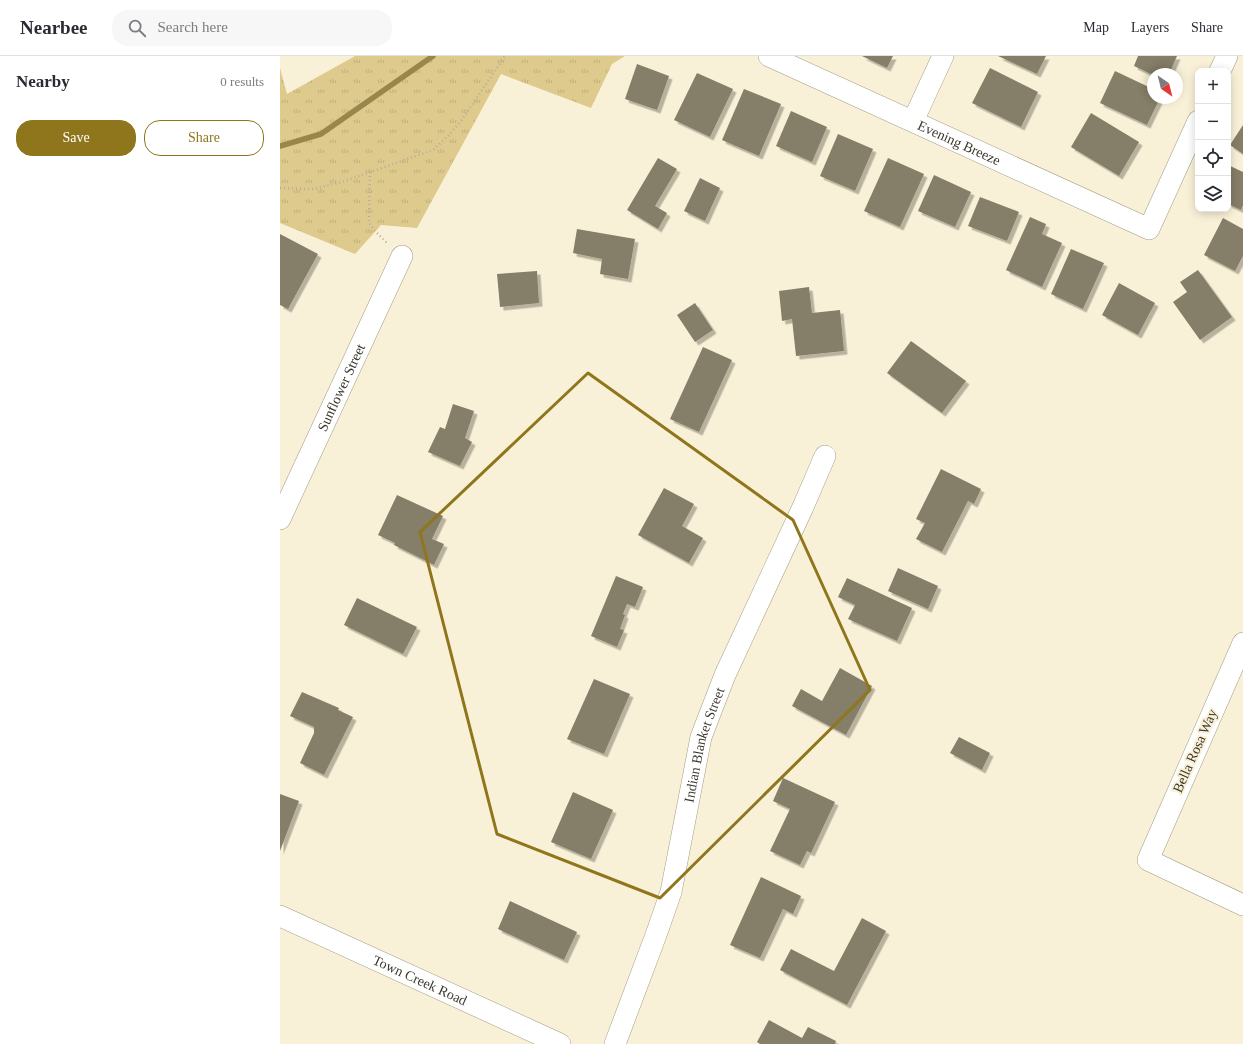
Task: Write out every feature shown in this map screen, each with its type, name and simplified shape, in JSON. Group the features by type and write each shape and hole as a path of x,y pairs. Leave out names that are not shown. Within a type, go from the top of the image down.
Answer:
{"street":[{"name":"Evening Breeze","path":"769,56 1149,229 1195,127"},
{"path":"913,121 943,56"},
{"path":"1221,68 1227,56"},
{"name":"Sunflower Street","path":"280,519 402,256"},
{"name":"Indian Blanket Street","path":"615,1044 671,892 702,738 725,674 800,514 825,456"},
{"name":"Bella Rosa Way","path":"1241,653 1148,860 1243,905"},
{"name":"Town Creek Road","path":"280,916 560,1044"}],"path":[{"path":"280,188 314,189 345,182 433,150 461,121 504,56"},
{"path":"370,172 369,223 375,231 402,256"}],"highlighted area":[{"path":"588,373 793,520 870,690 660,898 497,834 420,532"}],"green space":[{"path":"355,56 625,56 612,64 591,108 501,74 417,228 381,225 355,254 280,223 280,68 287,94"}],"building":[{"path":"862,56 893,56 887,68"},
{"path":"998,56 1046,56 1037,74"},
{"path":"1138,56 1177,56 1172,68 1147,68 1147,72 1134,66"},
{"path":"637,64 669,76 657,110 625,99"},
{"path":"990,68 1038,92 1021,127 972,103"},
{"path":"1115,71 1147,86 1147,104 1157,104 1147,125 1100,103"},
{"path":"697,73 733,89 710,137 674,120"},
{"path":"744,89 781,104 759,156 722,140"},
{"path":"791,111 827,127 812,162 776,146"},
{"path":"1091,113 1139,142 1119,176 1071,147"},
{"path":"1243,125 1243,154 1231,146"},
{"path":"838,134 873,149 855,191 820,176"},
{"path":"658,158 677,169 655,206 667,213 658,229 627,210"},
{"path":"888,158 924,174 900,227 864,211"},
{"path":"1231,166 1243,172 1243,205 1241,210 1231,205"},
{"path":"934,175 971,192 955,227 918,211"},
{"path":"700,178 720,188 705,221 684,211"},
{"path":"980,197 1019,212 1007,241 968,226"},
{"path":"1030,217 1046,224 1042,234 1062,243 1042,287 1006,270"},
{"path":"1223,218 1243,229 1243,256 1235,271 1204,255"},
{"path":"577,229 635,239 628,279 600,274 602,259 573,253"},
{"path":"280,234 318,254 288,309 280,305"},
{"path":"1071,249 1104,263 1083,309 1051,294"},
{"path":"1198,270 1232,317 1200,340 1173,302 1187,292 1180,282"},
{"path":"537,271 539,303 500,307 497,274"},
{"path":"1119,283 1155,303 1138,335 1102,315"},
{"path":"809,287 812,313 840,310 844,351 796,356 792,319 782,321 779,291"},
{"path":"695,303 713,330 695,342 677,315"},
{"path":"911,341 966,381 942,413 887,373"},
{"path":"703,347 732,360 699,432 670,419"},
{"path":"453,404 474,411 465,438 472,442 460,466 428,452 440,427 445,429"},
{"path":"941,469 981,489 974,504 968,501 942,552 916,539 925,523 916,519"},
{"path":"664,488 694,504 682,526 703,538 689,563 638,535"},
{"path":"397,495 443,516 432,539 444,544 434,565 394,545 395,543 378,535"},
{"path":"898,568 938,586 928,609 888,591"},
{"path":"616,576 643,587 635,607 627,604 620,629 624,630 617,647 591,636"},
{"path":"847,578 912,608 897,641 848,619 855,605 838,597"},
{"path":"357,598 417,627 403,654 344,625"},
{"path":"840,668 872,686 846,735 792,706 801,689 822,701"},
{"path":"594,679 630,694 604,754 567,739"},
{"path":"302,692 339,708 338,710 353,717 324,775 300,763 314,733 314,727 290,716"},
{"path":"959,737 990,753 982,770 950,753"},
{"path":"783,778 835,802 811,853 807,851 800,865 770,851 790,809 773,801"},
{"path":"573,792 613,810 591,859 551,842"},
{"path":"280,794 299,801 280,851"},
{"path":"761,877 801,896 793,914 783,909 760,958 730,945"},
{"path":"510,901 577,932 564,960 498,929"},
{"path":"862,918 886,931 847,1005 780,970 791,949 834,971"},
{"path":"769,1020 802,1038 808,1027 836,1041 835,1044 760,1044 757,1042"}],"waterway":[{"path":"280,146 321,134 433,56"}]}
